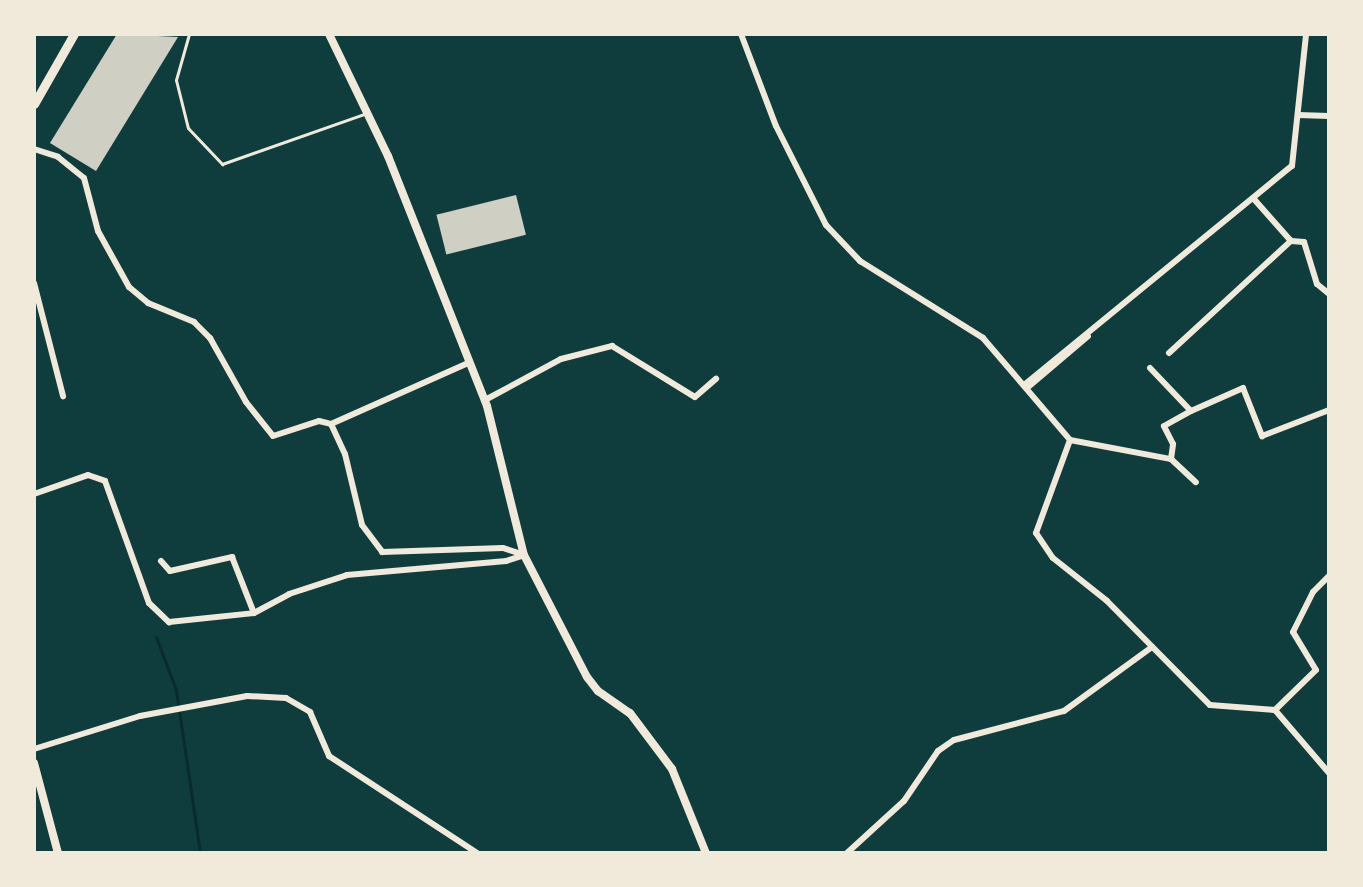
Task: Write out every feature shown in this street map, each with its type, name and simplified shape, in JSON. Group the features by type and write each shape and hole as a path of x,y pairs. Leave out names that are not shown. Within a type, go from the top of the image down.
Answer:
{"main road":[{"path":"34,104 70,37"}],"street":[{"path":"329,34 367,113 485,400 505,462 524,555 587,677 598,691 630,713 672,769 706,853"},
{"path":"741,34 776,126 826,225 860,261 983,338 1070,440 1171,459 1196,482"},
{"path":"1026,386 1292,166 1306,34"},
{"path":"1298,115 1329,116"},
{"path":"34,149 58,157 84,178 98,231 129,287 148,303 194,322 210,338 246,402 273,436 319,421 331,424 470,362"},
{"path":"1253,198 1291,241 1304,242 1317,284 1328,293"},
{"path":"1169,353 1291,241"},
{"path":"34,283 63,396"},
{"path":"1026,386 1088,336"},
{"path":"485,400 561,359 612,346 695,397 716,379"},
{"path":"1150,368 1191,411"},
{"path":"1171,459 1173,444 1164,426 1243,388 1262,436 1329,410"},
{"path":"331,424 345,454 362,525 382,552 503,548 524,555"},
{"path":"1070,440 1036,533 1053,558 1107,601 1210,705 1275,710 1329,773"},
{"path":"34,494 88,475 105,481 149,603 169,622 254,613 289,594 347,575 506,561 524,555"},
{"path":"161,561 170,571 232,557 254,613"},
{"path":"1275,710 1316,670 1293,632 1313,592 1329,576"},
{"path":"847,853 904,801 938,751 954,740 1064,711 1152,647"},
{"path":"34,749 140,716 247,696 286,698 310,712 329,756 477,853"},
{"path":"34,763 58,853"}],"lane":[{"path":"189,34 176,80 188,128 222,164 367,113"}],"building":[{"path":"117,34 178,37 96,171 50,143"},
{"path":"516,195 526,235 446,255 436,215"}],"waterway":[{"path":"156,637 176,690 200,853"}]}
